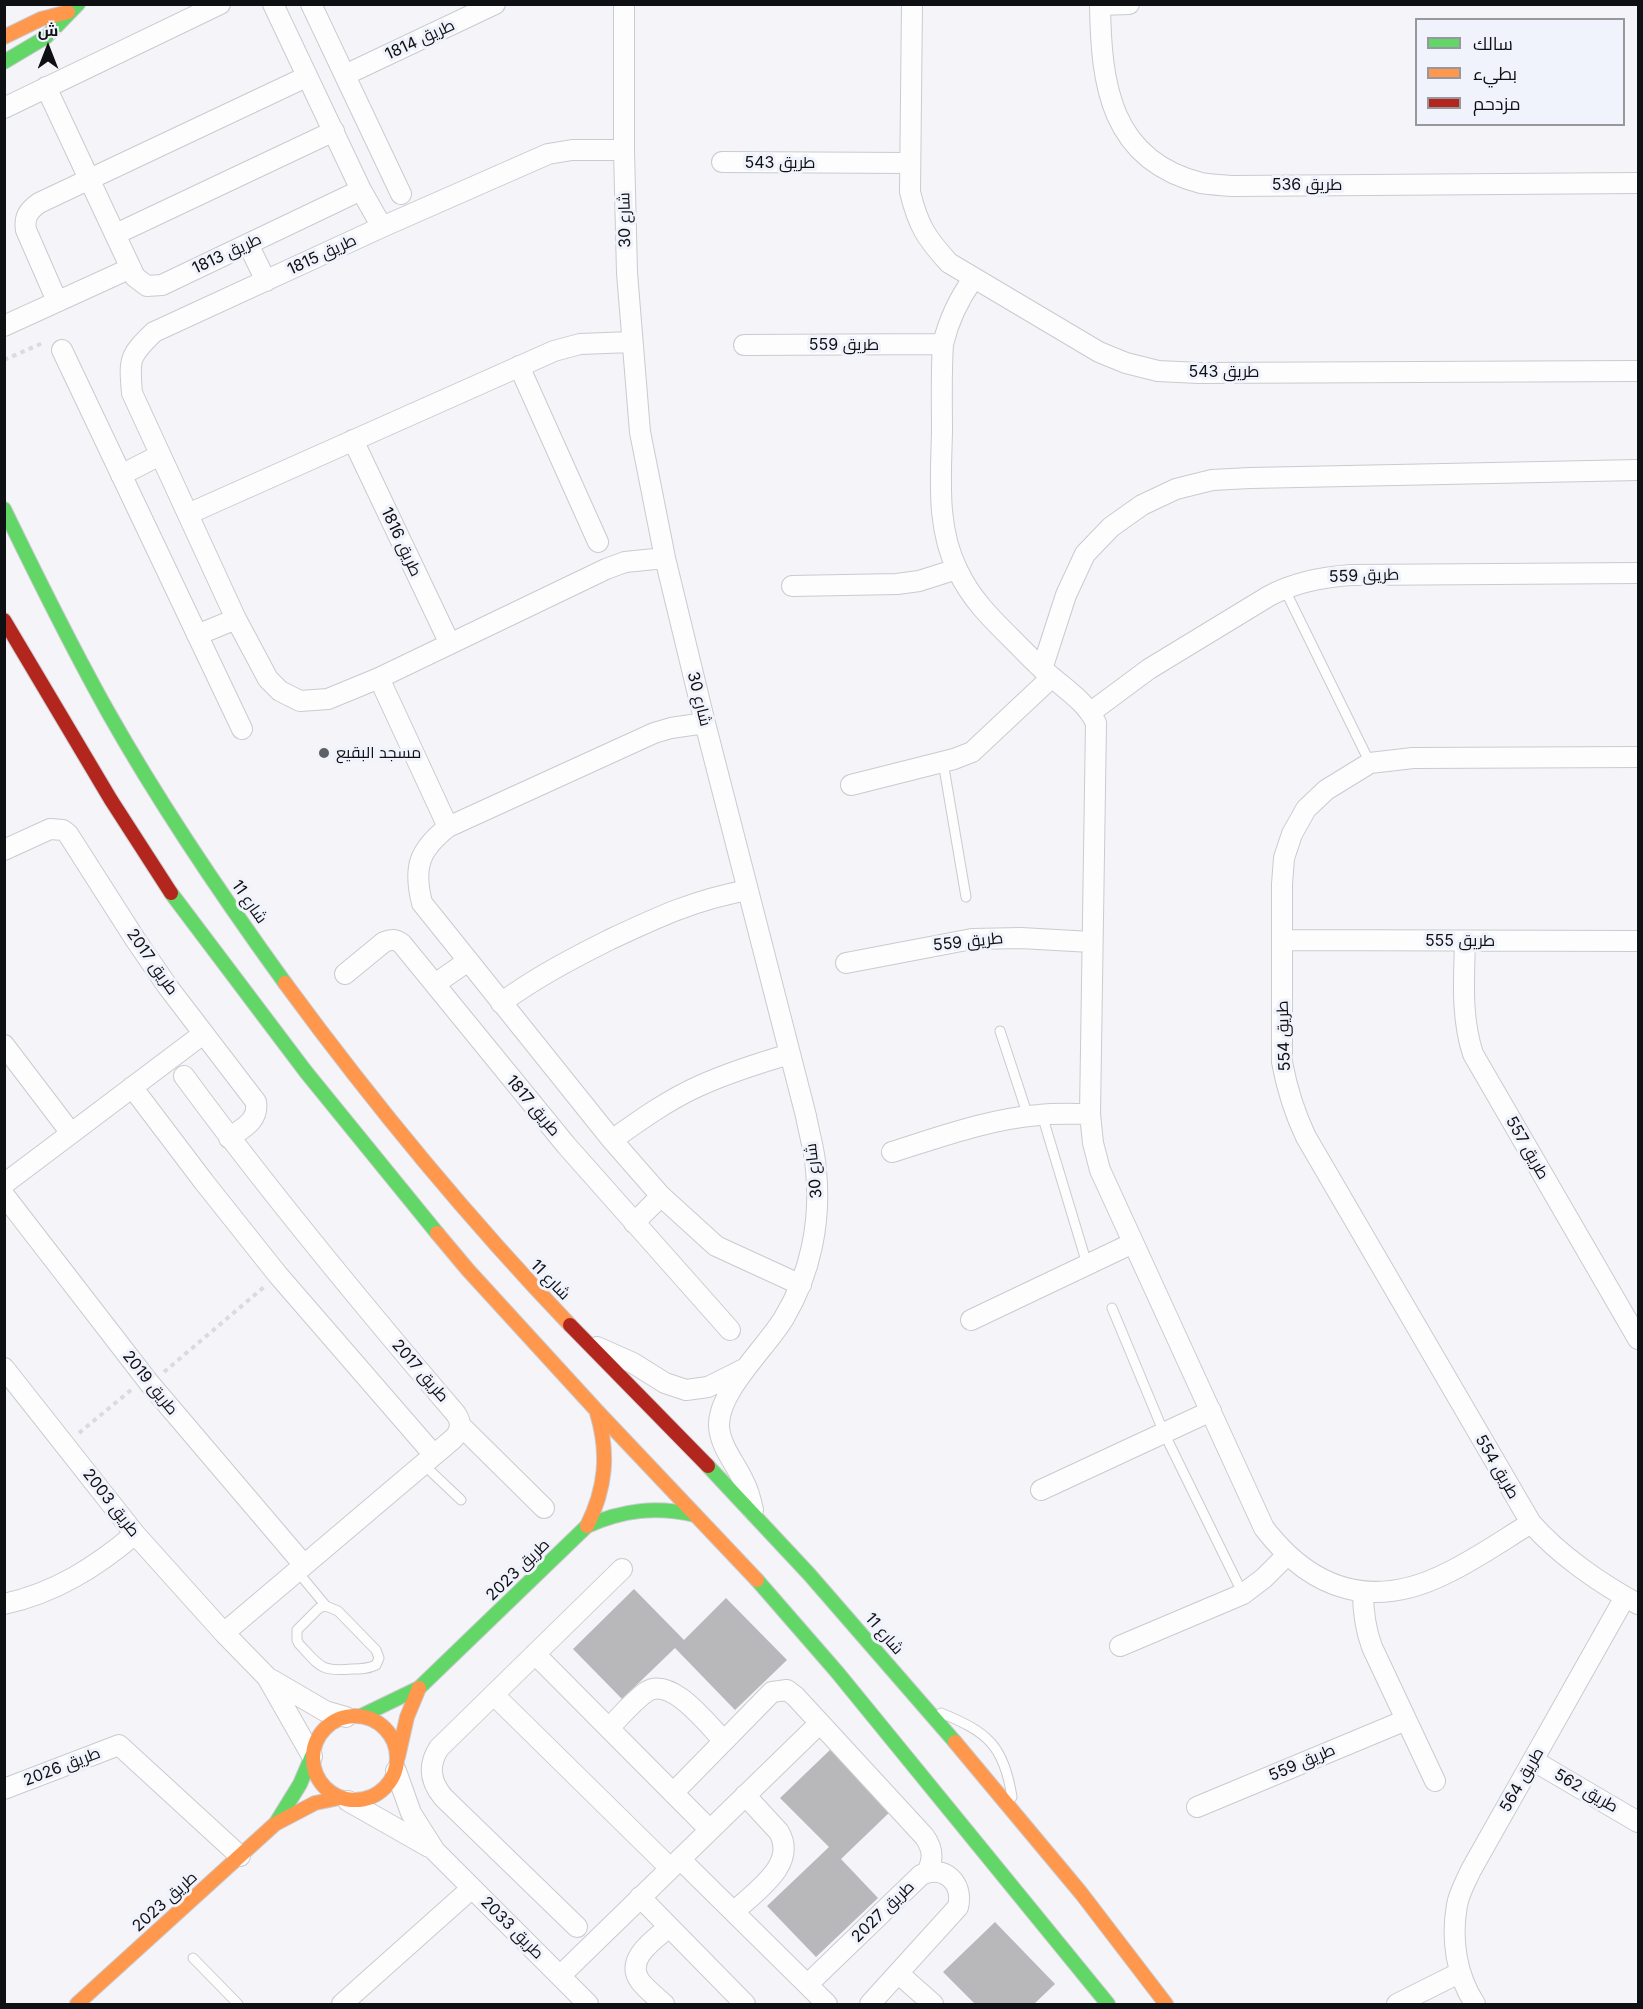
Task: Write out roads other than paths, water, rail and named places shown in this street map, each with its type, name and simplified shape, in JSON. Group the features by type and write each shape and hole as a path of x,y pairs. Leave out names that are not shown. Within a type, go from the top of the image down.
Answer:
{"street":[{"path":"4,108 220,4"},
{"path":"273,4 306,77 382,227"},
{"path":"311,4 401,194"},
{"name":"طريق 1814","path":"345,75 495,4"},
{"name":"شارع 30","path":"624,4 627,273 640,432 665,558 790,1054 816,1168 818,1208 814,1237 801,1285 784,1319 747,1367 724,1403 719,1425 721,1437 743,1480 755,1515"},
{"name":"طريق 543","path":"912,4 910,192 917,219 930,243 949,263 1099,352 1126,363 1158,371 1211,373 1638,371"},
{"path":"1100,5 1129,4"},
{"name":"طريق 536","path":"1100,5 1100,44 1104,77 1112,107 1127,134 1148,156 1173,173 1203,183 1233,186 1638,183"},
{"path":"4,37 41,19 73,8"},
{"path":"4,62 50,34 73,8"},
{"path":"292,44 323,29"},
{"path":"57,301 26,230 25,219 29,210 306,77"},
{"name":"طريق 1813","path":"46,87 130,268 140,282 154,286 162,285 362,190"},
{"path":"116,234 334,131"},
{"name":"طريق 1815","path":"624,150 572,150 548,154 382,227 154,332 135,351 130,369 132,393 236,619 268,679 280,691 300,701 328,699 379,678 606,569 625,562 665,558"},
{"name":"طريق 543","path":"722,162 910,163"},
{"path":"248,244 266,281"},
{"path":"4,326 130,268"},
{"path":"973,279 959,298 952,313 944,344 942,512 948,546 957,570 981,609 1091,712 1096,723 1090,1114 1093,1143 1100,1170 1132,1243 1264,1528 1287,1555 1314,1575 1345,1589 1363,1592 1393,1591 1421,1584 1448,1573 1530,1523"},
{"path":"188,514 567,346 632,342"},
{"name":"طريق 559","path":"744,345 944,344"},
{"path":"62,350 242,729"},
{"path":"519,366 598,542"},
{"name":"طريق 1816","path":"353,440 450,644"},
{"path":"121,474 160,455"},
{"path":"851,785 943,762 972,752 1047,673 1066,595 1085,554 1111,527 1134,511 1176,489 1212,480 1250,478 1638,470"},
{"name":"شارع 11","path":"4,509 92,683 148,779 209,874 340,1057 416,1154 496,1248 804,1568 1015,1814 1097,1913 1166,2004"},
{"path":"792,586 897,584 919,581 957,570"},
{"name":"طريق 559","path":"1091,712 1149,669 1284,588 1323,577 1638,573"},
{"path":"197,635 236,619"},
{"path":"4,620 93,771 171,894 306,1072 468,1270 597,1411 739,1559 837,1671 1108,2004"},
{"path":"379,678 448,827"},
{"path":"705,723 654,733 448,827 430,841 419,860 416,882 422,903 612,1140 662,1196 716,1246 801,1285"},
{"name":"طريق 554","path":"1632,1600 1562,1553 1530,1523 1294,1114 1286,1088 1282,1062 1282,884 1284,858 1292,834 1306,809 1326,790 1370,764 1413,758 1638,757"},
{"name":"طريق 2017","path":"4,850 50,829 63,830 68,834 135,939 202,1034 256,1102 257,1112 253,1121 229,1138"},
{"path":"501,1003 568,961 660,916 688,904 748,890"},
{"name":"طريق 559","path":"846,963 972,939 1021,938 1091,942"},
{"name":"طريق 1817","path":"345,974 384,942 390,939 402,944 507,1074 634,1223 730,1330"},
{"name":"طريق 555","path":"1282,940 1638,941"},
{"name":"طريق 557","path":"1465,941 1464,1015 1473,1054 1638,1339"},
{"path":"435,984 468,961"},
{"path":"4,1184 202,1034"},
{"path":"4,1044 71,1133"},
{"path":"612,1140 653,1111 697,1087 744,1068 790,1054"},
{"name":"طريق 2017","path":"184,1076 229,1138 341,1279 456,1414 457,1432 544,1508"},
{"path":"132,1087 278,1275 429,1460"},
{"path":"892,1152 981,1125 1035,1115 1090,1114"},
{"name":"طريق 2019","path":"4,1195 148,1381 300,1568"},
{"path":"634,1223 662,1196"},
{"path":"971,1320 1132,1243"},
{"name":"شارع 30","path":"591,1345 633,1363 665,1383 686,1390 708,1387 747,1367"},
{"name":"طريق 2003","path":"4,1368 135,1534 267,1677"},
{"name":"طريق 2023","path":"353,1716 419,1688 587,1526 600,1498 606,1465 603,1429 597,1411"},
{"path":"1041,1490 1211,1411"},
{"path":"224,1633 429,1460 457,1432"},
{"name":"طريق 2023","path":"587,1526 617,1514 640,1509 664,1509 695,1515"},
{"path":"4,1604 30,1599 77,1576 105,1559 135,1534"},
{"path":"1120,1646 1242,1594 1264,1578 1287,1555"},
{"path":"577,1927 443,1797 433,1782 432,1764 440,1748 622,1569"},
{"path":"1363,1592 1363,1611 1372,1647 1435,1781"},
{"name":"طريق 564","path":"1475,2004 1459,1973 1454,1938 1457,1903 1471,1870 1533,1761 1632,1600"},
{"path":"535,1654 710,1830"},
{"path":"267,1677 315,1705 375,1720 387,1730 394,1742 397,1764 389,1784 378,1794 365,1800 343,1799 327,1791 318,1781 313,1769 312,1756 318,1736 335,1720 353,1716"},
{"path":"267,1677 312,1756"},
{"name":"طريق 2023","path":"397,1764 407,1717 419,1688"},
{"path":"609,1728 646,1692 659,1688 677,1694 724,1741"},
{"path":"673,1793 772,1692 777,1690 791,1692 928,1843 932,1858 927,1872"},
{"path":"494,1695 675,1863 734,1912 827,2004"},
{"name":"طريق 559","path":"1197,1807 1406,1719"},
{"path":"560,1976 820,1723"},
{"name":"طريق 2026","path":"4,1789 119,1745 240,1856"},
{"name":"طريق 2023","path":"275,1824 300,1784 312,1756"},
{"name":"طريق 562","path":"1533,1761 1638,1822"},
{"name":"طريق 2033","path":"397,1764 411,1813 435,1851 588,2004"},
{"path":"734,1912 777,1870 783,1855 783,1839 779,1832 745,1795"},
{"name":"طريق 2023","path":"77,2004 275,1824 315,1803 343,1799"},
{"name":"طريق 2033","path":"343,1799 392,1824 435,1851"},
{"name":"طريق 2027","path":"808,1984 921,1875 927,1872 941,1872 953,1880 960,1893 958,1907 870,2004"},
{"path":"342,2004 472,1888"},
{"path":"640,1897 745,2004"},
{"path":"664,2004 639,1980 636,1967 640,1954 669,1927"},
{"path":"1397,2004 1459,1973"},
{"path":"899,1974 933,2004"}],"lane":[{"path":"1284,588 1370,764"},
{"path":"943,762 966,897"},
{"path":"1000,1031 1035,1115 1088,1264"},
{"path":"1112,1308 1164,1433 1242,1594"},
{"path":"429,1460 461,1500"},
{"path":"300,1568 326,1606 338,1611 376,1650 379,1658 375,1665 368,1668 328,1670 319,1665 299,1644 297,1630 319,1608 326,1606"},
{"path":"925,1707 972,1726 986,1736 997,1750 1005,1766 1015,1814"},
{"path":"193,1958 238,2004"}],"place":[{"name":"مسجد البقيع","path":"324,753"}]}
